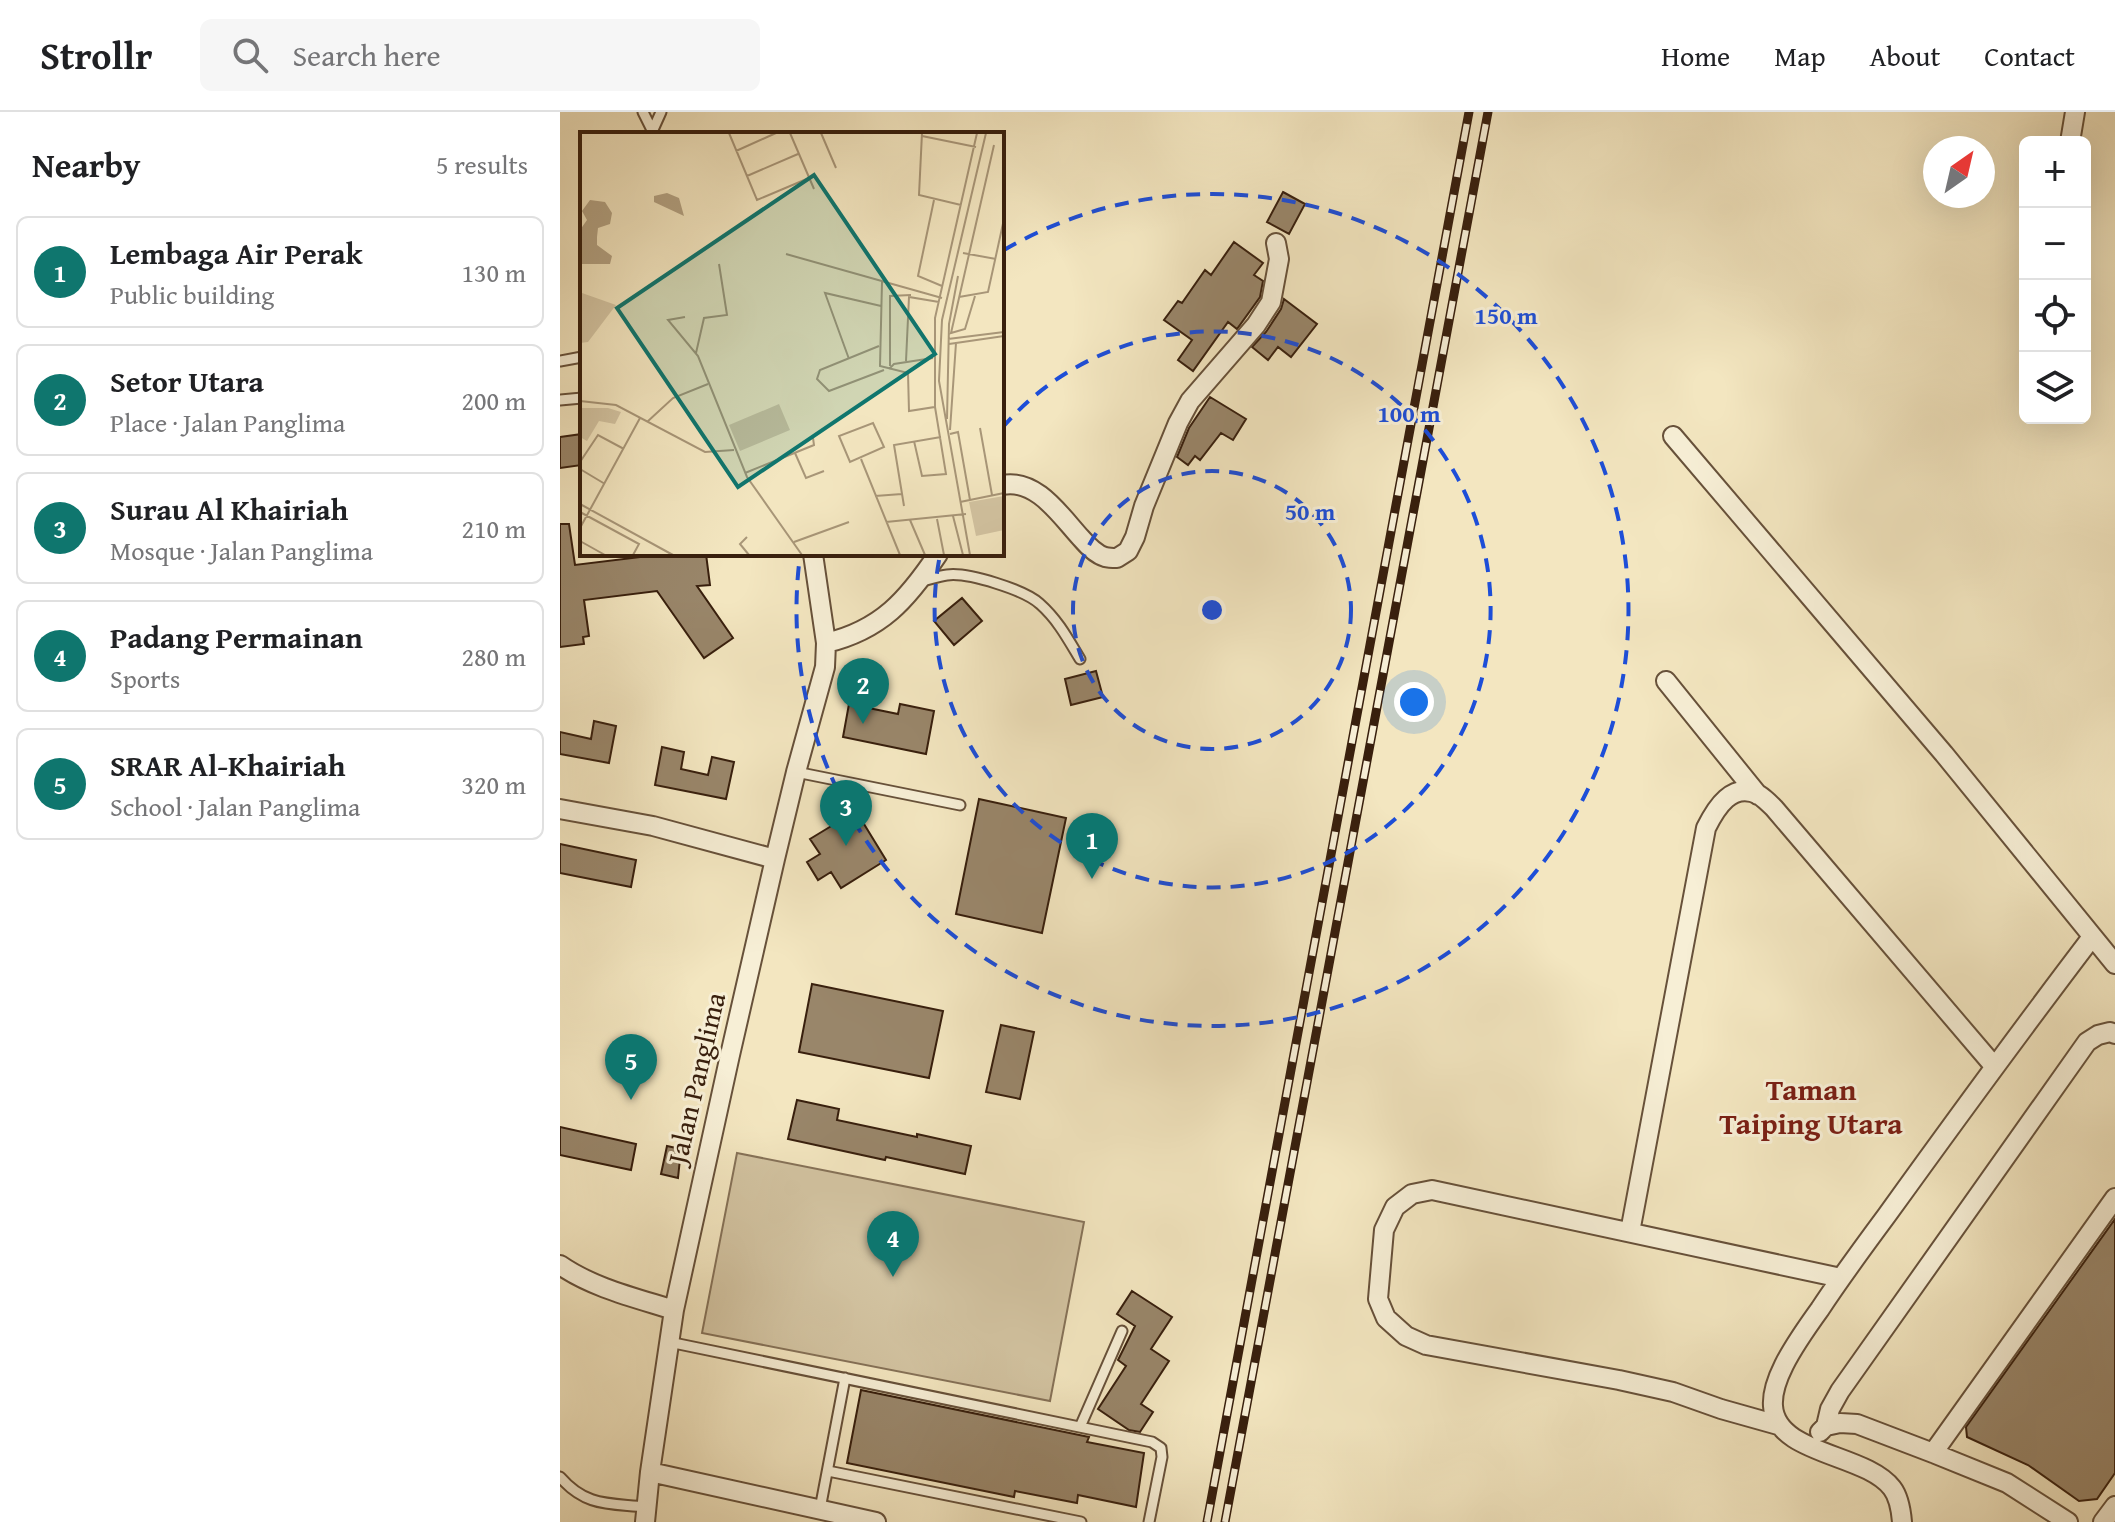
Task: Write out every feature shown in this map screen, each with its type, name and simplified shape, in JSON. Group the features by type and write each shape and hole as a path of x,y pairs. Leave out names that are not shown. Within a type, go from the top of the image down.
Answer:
{"street":[{"path":"2071,136 2075,112"},
{"path":"1004,485 1012,483 1031,488 1050,504 1091,550 1103,557 1117,558 1128,551 1144,506 1190,401 1256,325 1271,302 1279,259 1276,243"},
{"path":"1673,436 1944,754 2115,964"},
{"name":"Jalan Panglima","path":"645,1514 674,1310 775,859 825,667 826,643 813,556"},
{"path":"826,643 846,638 886,615 920,582 937,556"},
{"path":"1666,681 1758,795 1774,808 1994,1066"},
{"path":"1630,1232 1706,828 1714,811 1726,797 1741,791 1758,795"},
{"path":"560,809 653,826 775,859"},
{"path":"1778,1425 1773,1406 1775,1388 1795,1345 1994,1066 2092,937"},
{"path":"1807,1445 1826,1426 1830,1409 1840,1391 2087,1042 2098,1035 2115,1034"},
{"path":"1841,1278 1432,1190 1412,1194 1395,1207 1384,1230 1378,1299 1386,1318 1406,1336 1426,1345 1673,1392 1778,1425 1807,1445 1881,1476 1894,1490 1901,1508 1902,1522"},
{"path":"1933,1453 2115,1198"},
{"path":"560,1265 571,1273 621,1293 674,1310"},
{"path":"1826,1426 1857,1424 1933,1453 2007,1483 2068,1522"},
{"path":"650,1472 876,1522"},
{"path":"2103,1522 2115,1506"}],"lane":[{"path":"643,112 653,132"},
{"path":"653,132 661,112"},
{"path":"560,361 580,357"},
{"path":"560,400 580,398"},
{"path":"920,582 949,574 1017,590 1038,602 1061,626 1080,659"},
{"path":"796,772 960,805"},
{"path":"1080,1427 1122,1331"},
{"path":"669,1342 1152,1442 1161,1448 1162,1457 1149,1522"},
{"path":"820,1509 845,1378"},
{"path":"828,1471 1081,1522"},
{"path":"560,1477 571,1489 592,1501 645,1514"}],"shaded area":[{"path":"737,1153 1084,1222 1050,1401 702,1333"}],"building":[{"path":"1283,192 1305,204 1289,234 1267,222"},
{"path":"1234,242 1263,263 1254,275 1263,281 1260,297 1237,329 1228,322 1193,371 1178,360 1192,340 1164,320 1178,301 1182,303 1205,270 1211,275"},
{"path":"1284,299 1317,324 1291,357 1278,347 1268,360 1252,347 1266,332"},
{"path":"1210,397 1246,419 1233,440 1221,433 1200,460 1195,456 1188,465 1177,457 1189,428"},
{"path":"580,434 580,465 560,468 560,437"},
{"path":"560,524 569,524 575,565 649,556 706,556 710,585 697,586 733,638 704,658 657,591 584,600 589,636 583,637 584,644 560,647"},
{"path":"962,598 982,621 954,645 934,621"},
{"path":"1096,671 1103,697 1071,705 1065,679"},
{"path":"849,704 898,714 900,704 934,711 926,754 843,737"},
{"path":"594,721 616,726 609,763 560,754 560,732 591,739"},
{"path":"662,747 684,752 681,769 708,775 712,757 734,762 726,799 655,785"},
{"path":"979,799 1066,818 1042,933 956,914"},
{"path":"856,811 886,860 841,888 831,872 818,880 807,862 820,854 810,839"},
{"path":"560,844 636,860 631,887 560,873"},
{"path":"812,984 943,1011 929,1078 799,1052"},
{"path":"1001,1025 1034,1032 1020,1099 986,1092"},
{"path":"797,1100 839,1109 837,1120 971,1146 965,1174 788,1139"},
{"path":"560,1127 636,1144 631,1170 560,1155"},
{"path":"667,1146 681,1149 678,1178 661,1174"},
{"path":"2115,1219 2115,1473 2097,1499 2079,1501 2028,1465 1967,1437 1966,1427"},
{"path":"1132,1291 1172,1317 1151,1349 1169,1361 1141,1404 1153,1412 1140,1432 1129,1430 1098,1409 1126,1366 1118,1360 1135,1326 1117,1314"},
{"path":"861,1390 1089,1437 1087,1442 1144,1453 1136,1507 1078,1495 1077,1503 1015,1491 1014,1497 847,1463"}],"railway":[{"path":"1207,1522 1469,112"},
{"path":"1225,1522 1488,112"}],"place":[{"name":"Setor Utara","path":"863,724"},
{"name":"Surau Al Khairiah","path":"846,846"},
{"name":"Lembaga Air Perak","path":"1092,879"},
{"name":"SRAR Al-Khairiah","path":"631,1100"},
{"name":"Padang Permainan","path":"893,1277"}],"district":[{"name":"Taman Taiping Utara","path":"1811,1107"}]}
